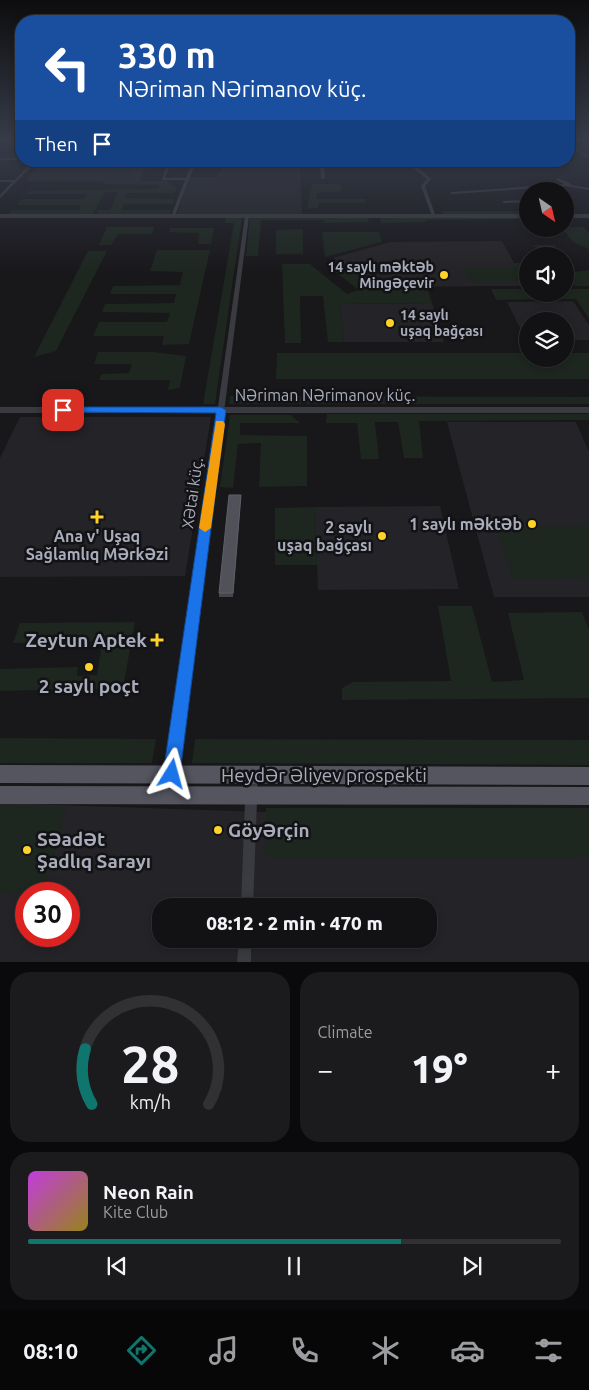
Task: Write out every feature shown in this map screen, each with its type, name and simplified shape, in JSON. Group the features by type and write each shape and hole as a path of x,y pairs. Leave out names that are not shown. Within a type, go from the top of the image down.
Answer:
{"main road":[{"name":"Heydər Əliyev prospekti","path":"0,774 589,776"},
{"name":"Heydər Əliyev prospekti","path":"0,795 589,796"}],"street":[{"path":"0,197 11,186"},
{"path":"173,216 184,186"},
{"path":"423,186 434,216"},
{"path":"492,186 500,191"},
{"path":"574,186 589,190"},
{"path":"452,193 519,189"},
{"path":"508,190 519,200"},
{"path":"504,202 519,201"},
{"path":"0,216 519,216"},
{"name":"Xətai küç.","path":"172,774 247,216"},
{"path":"574,216 589,216"},
{"name":"Nəriman Nərimanov küç.","path":"0,410 589,410"},
{"path":"247,898 252,775"},
{"path":"244,962 245,948"}],"shaded area":[{"path":"160,186 173,186 177,189 174,193 127,193 124,198 174,199 173,204 124,204 121,210 171,210 170,214 96,214 98,210 110,210 118,192 105,192 93,214 8,214 12,210 79,210 81,205 17,205 22,199 84,199 88,194 25,194 28,191 158,189"},
{"path":"187,186 301,186 302,214 177,214"},
{"path":"312,186 341,186 342,191 316,193 317,199 365,199 365,203 318,203 318,208 307,209"},
{"path":"442,211 519,211 519,214 444,214"},
{"path":"250,217 368,218 369,222 324,223 323,220 261,220 258,256 246,256"},
{"path":"380,217 519,217 519,219 426,220 426,222 381,223"},
{"path":"226,218 242,218 215,404 203,404 234,223 225,223"},
{"path":"107,227 154,227 152,234 118,234 111,245 99,245"},
{"path":"574,227 584,227 589,233 589,249 573,242 570,238 574,238"},
{"path":"170,228 214,228 211,244 198,244 199,233 169,232"},
{"path":"303,229 303,254 276,254 276,230"},
{"path":"322,232 379,232 382,242 325,257"},
{"name":"14 saylı məktəb Mingəçevir","path":"502,241 514,263 519,263 519,286 381,287 333,258 390,242"},
{"path":"534,245 554,245 555,247 535,247"},
{"path":"157,250 210,250 189,344 162,345 164,336 93,336 99,322 167,322 170,313 102,312 105,304 174,303 176,294 110,294 113,286 180,285 183,272 150,271"},
{"path":"88,251 107,251 56,351 34,357"},
{"path":"282,264 310,264 347,294 359,290 330,268 341,264 381,287 427,287 432,303 340,304 344,342 328,342 323,296 300,296 301,343 285,343"},
{"path":"464,268 519,268 519,281 470,281"},
{"path":"589,270 589,286 575,286 574,272"},
{"path":"491,289 519,289 519,300 496,300"},
{"path":"574,289 589,289 589,319 576,299 574,299"},
{"path":"507,302 574,302 589,325 589,340 574,340 574,312 519,312 519,326"},
{"name":"14 saylı uşaq bağçası","path":"432,303 444,342 344,342 340,304"},
{"path":"98,352 153,352 186,356 180,388 168,390 170,380 99,380 101,374 129,373 132,364 94,364"},
{"path":"277,353 519,353 519,367 574,367 574,353 589,353 589,379 276,379"},
{"path":"230,396 589,397 589,404 229,404"},
{"path":"327,414 589,414 589,420 419,421 423,458 404,458 398,422 375,422 379,459 361,459 357,423 326,423"},
{"path":"230,415 291,415 300,423 240,423 240,435 307,436 307,486 259,487 261,443 238,444 233,488 220,487"},
{"name":"Ana v' Uşaq Sağlamlıq Mərkəzi","path":"20,417 211,417 185,576 0,577 0,458"},
{"name":"1 saylı məktəb","path":"447,422 576,422 589,452 589,597 494,597"},
{"name":"2 saylı uşaq bağçası","path":"440,506 459,589 318,590 315,507"},
{"path":"315,507 317,565 275,565 275,508"},
{"path":"589,526 589,578 513,579 496,527"},
{"path":"438,606 472,606 492,682 524,680 508,613 582,612 589,630 589,698 342,700 342,688 353,682 451,681"},
{"path":"135,622 123,688 0,691 0,669 78,667 77,676 97,675 102,642 13,643 20,623"},
{"path":"0,738 156,739 152,763 0,763"},
{"path":"195,739 589,740 589,765 192,763"},
{"path":"0,803 589,823 589,962 0,962"},
{"name":"Səadət Şadlıq Sarayı","path":"0,806 66,807 47,882 15,882 15,893 0,893"},
{"path":"266,808 589,808 589,857 265,858"}],"building":[{"path":"229,495 241,495 233,593 219,593"}],"slow traffic":[{"path":"205,528 219,424"}],"place":[{"name":"14 saylı məktəb Mingəçevir","path":"444,275"},
{"name":"14 saylı uşaq bağçası","path":"390,323"},
{"name":"Ana v' Uşaq Sağlamlıq Mərkəzi","path":"97,517"},
{"name":"1 saylı məktəb","path":"532,524"},
{"name":"2 saylı uşaq bağçası","path":"382,536"},
{"name":"Zeytun Aptek","path":"157,640"},
{"name":"2 saylı poçt","path":"89,667"},
{"name":"Göyərçin","path":"218,830"},
{"name":"Səadət Şadlıq Sarayı","path":"27,850"}],"route":[{"path":"63,410 221,410 172,774"}]}
